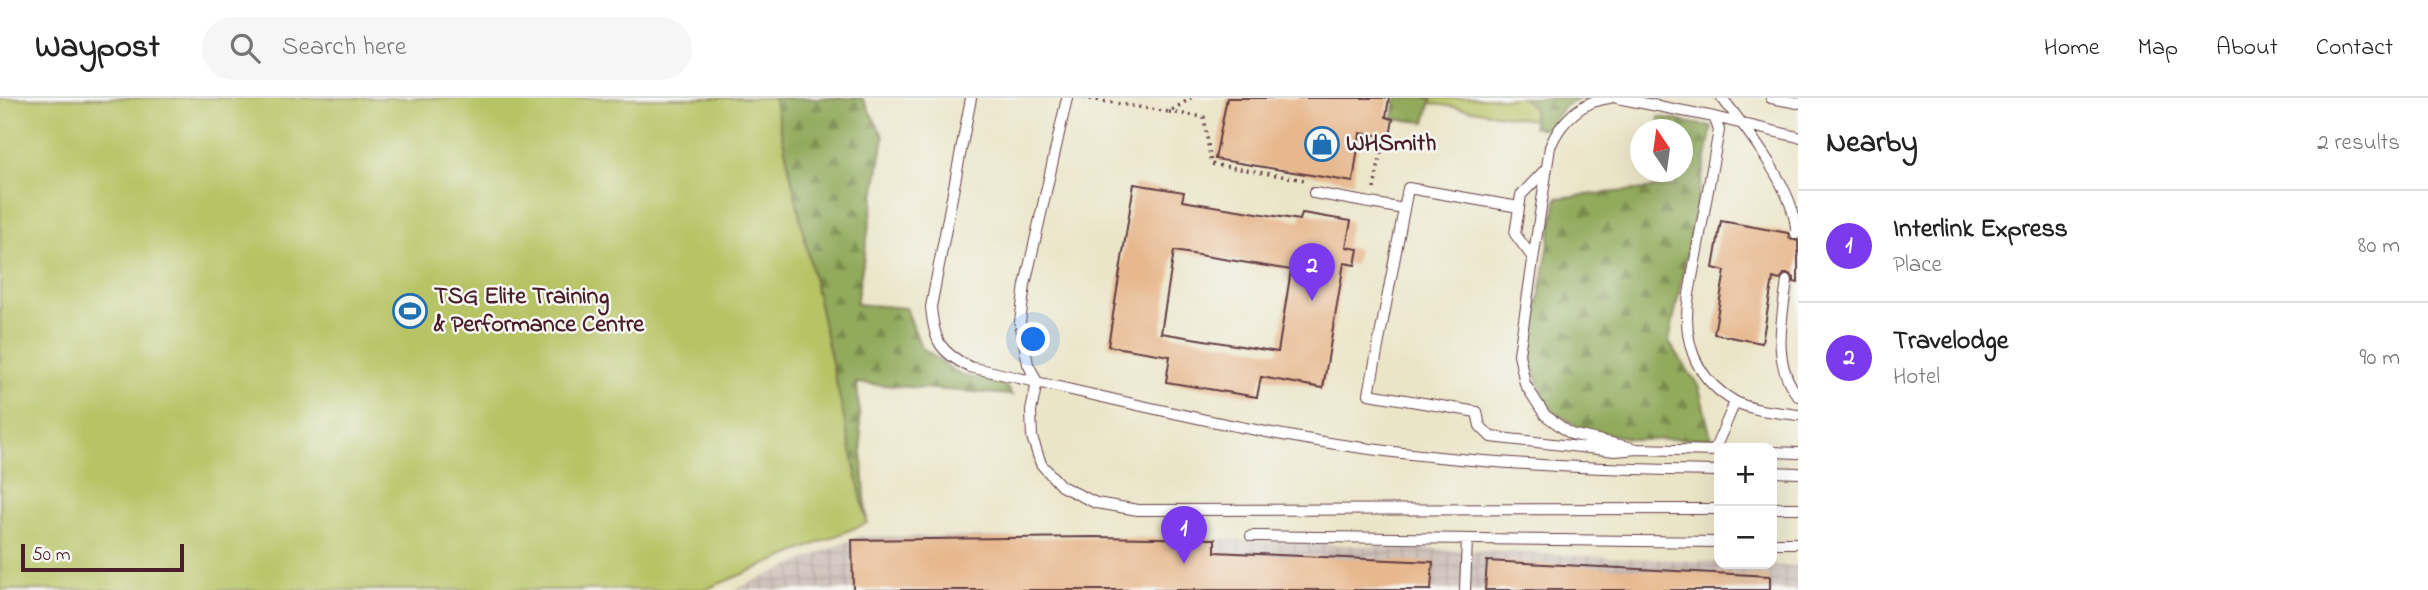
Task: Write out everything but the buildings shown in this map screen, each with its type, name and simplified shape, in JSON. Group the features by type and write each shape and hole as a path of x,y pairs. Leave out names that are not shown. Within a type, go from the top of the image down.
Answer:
{"lane":[{"path":"971,98 931,307 933,328 939,344 951,358 970,367 1037,382 1279,434 1350,446 1457,458 1603,468 1714,471"},
{"path":"1067,98 1025,285 1020,322 1028,363 1037,382 1031,411 1032,437 1041,464 1061,486 1096,503 1138,510 1714,509"},
{"path":"1611,98 1586,104 1567,119 1555,136 1547,168 1520,354 1525,384 1545,415 1571,434 1637,449"},
{"path":"1617,98 1798,137"},
{"path":"1722,98 1759,144 1791,196 1798,225 1796,234"},
{"path":"1771,98 1798,103"},
{"path":"1714,117 1719,130 1686,317 1687,340 1695,360 1713,384 1735,402 1798,415"},
{"path":"1533,258 1515,234 1519,207 1521,195 1547,168"},
{"path":"1519,207 1408,188 1369,394 1476,412 1480,426 1491,437 1615,451 1714,451"},
{"path":"1314,193 1404,209"},
{"path":"1787,281 1780,339 1783,366 1798,396"},
{"path":"1720,443 1735,402"},
{"path":"1777,452 1798,453"},
{"path":"1777,472 1798,472"},
{"path":"1777,509 1798,508"},
{"path":"1251,536 1714,542"},
{"path":"1465,590 1467,539"},
{"path":"1777,543 1798,543"}],"path":[{"path":"1083,98 1204,117 1211,164 1312,181 1314,193"},
{"path":"1169,112 1191,98"},
{"path":"1371,203 1384,136"}],"shaded area":[{"path":"860,536 1215,539 1714,562 1714,569 1777,569 1777,565 1798,566 1798,590 733,590"}],"green space":[{"name":"TSG Elite Training & Performance Centre","path":"0,98 774,98 867,523 704,590 0,590"},
{"path":"774,98 862,98 884,137 856,304 906,308 921,347 960,375 1004,384 1012,395 857,383 867,523"},
{"path":"1396,98 1432,98 1425,122 1393,119"},
{"path":"1432,98 1522,98 1534,108 1533,120 1430,103"},
{"path":"1522,98 1581,98 1564,106 1547,129 1533,127 1534,108"},
{"path":"1693,123 1712,127 1669,342 1699,387 1711,438 1638,440 1581,428 1549,409 1529,356 1557,198 1675,186 1676,182 1693,182"}],"place":[{"name":"WHSmith","path":"1322,144"},
{"name":"Travelodge","path":"1312,301"},
{"name":"TSG Elite Training & Performance Centre","path":"410,311"},
{"name":"Interlink Express","path":"1184,564"}]}
